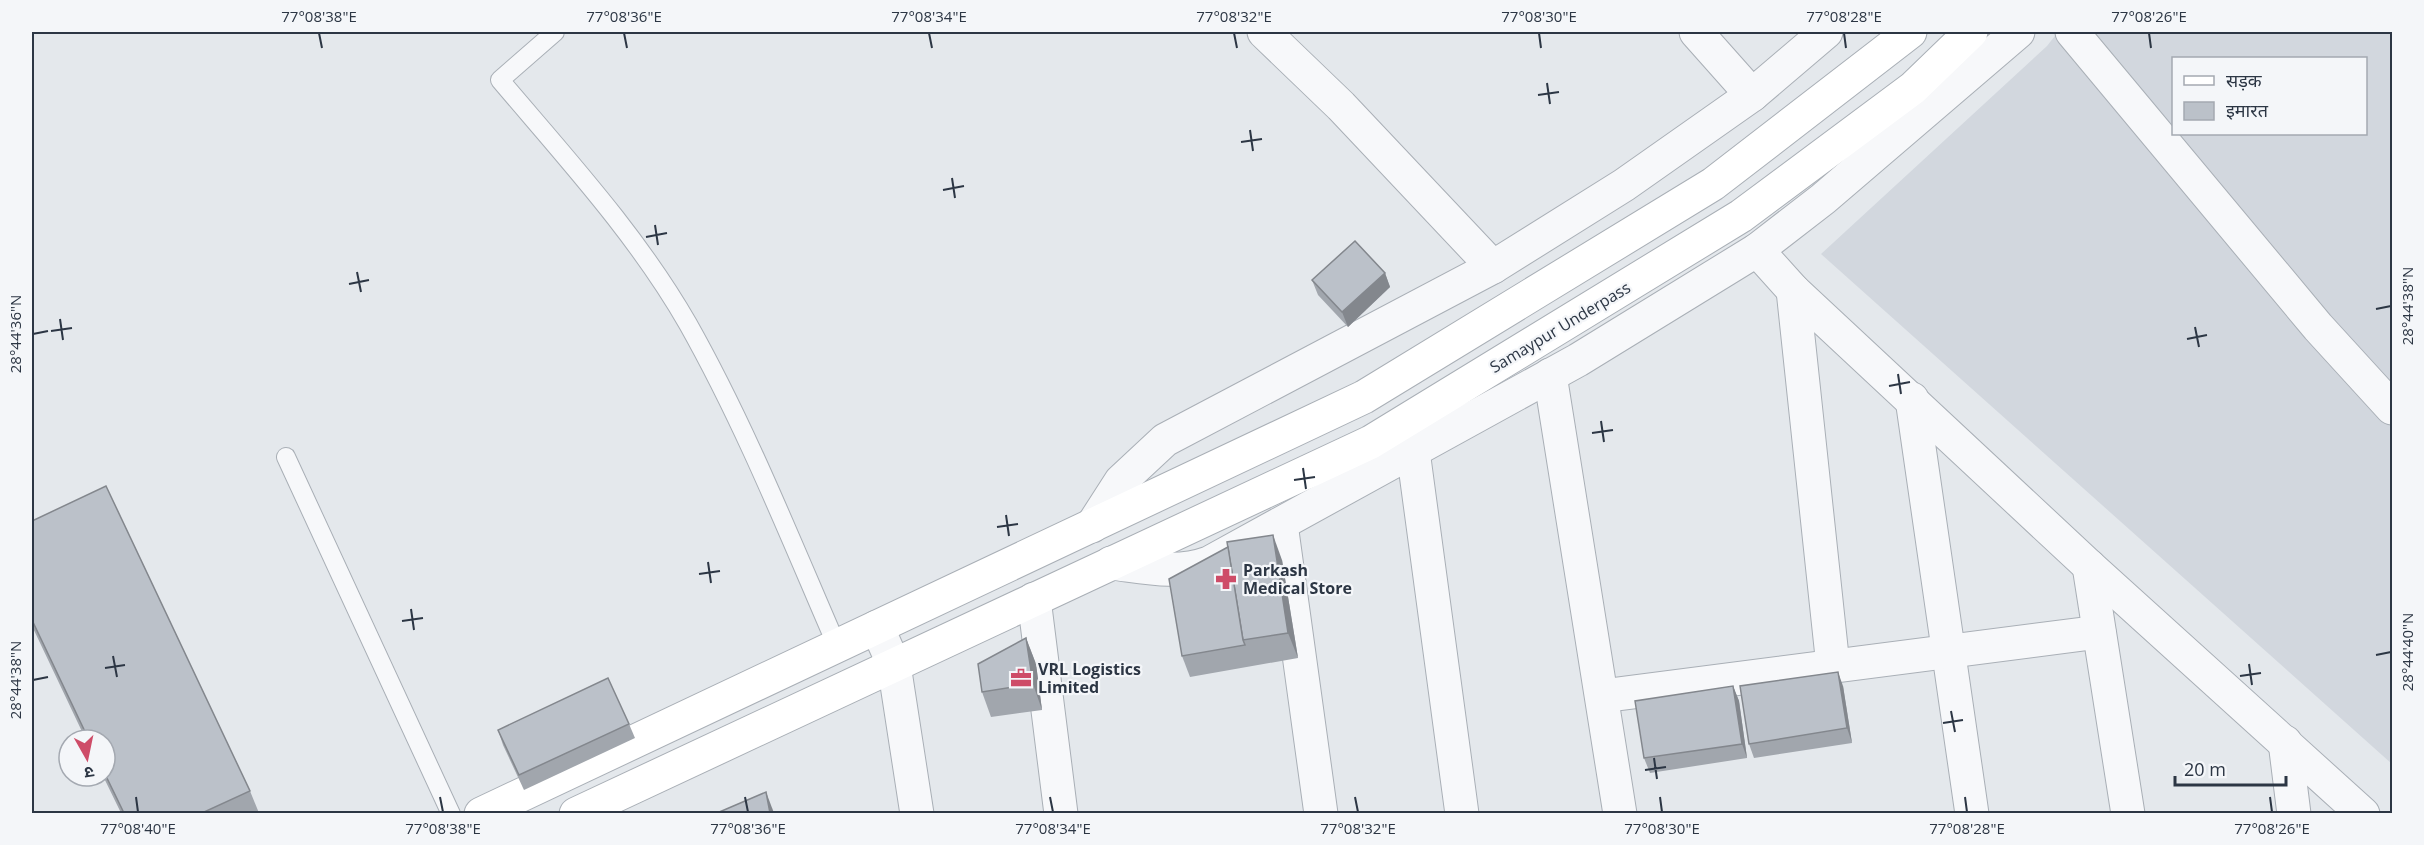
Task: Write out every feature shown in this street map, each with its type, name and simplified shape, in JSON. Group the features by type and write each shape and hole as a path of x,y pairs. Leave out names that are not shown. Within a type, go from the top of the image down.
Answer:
{"main road":[{"path":"481,813 1364,397 1490,323 1713,184 1910,32"},
{"name":"Samaypur Underpass","path":"576,813 1371,442 1741,216 1913,88 1971,32"}],"street":[{"path":"1264,32 1341,106 1493,267"},
{"path":"1696,32 1752,95"},
{"path":"1092,526 1121,481 1165,440 1493,267 1624,185 1752,95 1826,32"},
{"path":"1111,563 1176,570 1193,569 1216,560 1550,375 1757,250 1823,199 2018,32"},
{"path":"2072,32 2310,318 2392,408"},
{"path":"1757,250 1793,290 2089,566 2363,813"},
{"path":"1793,290 1833,666"},
{"path":"1550,375 1620,813"},
{"path":"1912,399 1972,813"},
{"path":"1413,451 1462,813"},
{"path":"1281,524 1321,813"},
{"path":"2089,566 2128,813"},
{"path":"1034,599 1061,813"},
{"path":"877,627 894,665 917,813"},
{"path":"1602,696 2099,632"},
{"path":"2285,742 2294,813"}],"lane":[{"path":"555,32 500,80 628,232 688,324 770,492 837,646"},
{"path":"286,457 452,813"}],"shaded area":[{"path":"2058,32 2392,32 2392,764 1821,254 2047,46"}],"building":[{"path":"1355,241 1385,273 1342,312 1312,280"},
{"path":"106,486 250,791 202,813 124,813 112,788 117,788 117,728 83,728 32,620 32,521"},
{"path":"1273,535 1288,633 1243,640 1227,542"},
{"path":"1228,547 1245,645 1182,656 1169,579"},
{"path":"1026,638 1033,684 982,692 978,664"},
{"path":"1838,672 1847,728 1749,744 1740,686"},
{"path":"608,678 629,724 519,775 498,730"},
{"path":"1733,686 1742,744 1644,758 1635,701"},
{"path":"766,792 770,813 717,813"}],"place":[{"name":"Parkash Medical Store","path":"1226,579"},
{"name":"VRL Logistics Limited","path":"1021,678"}]}
